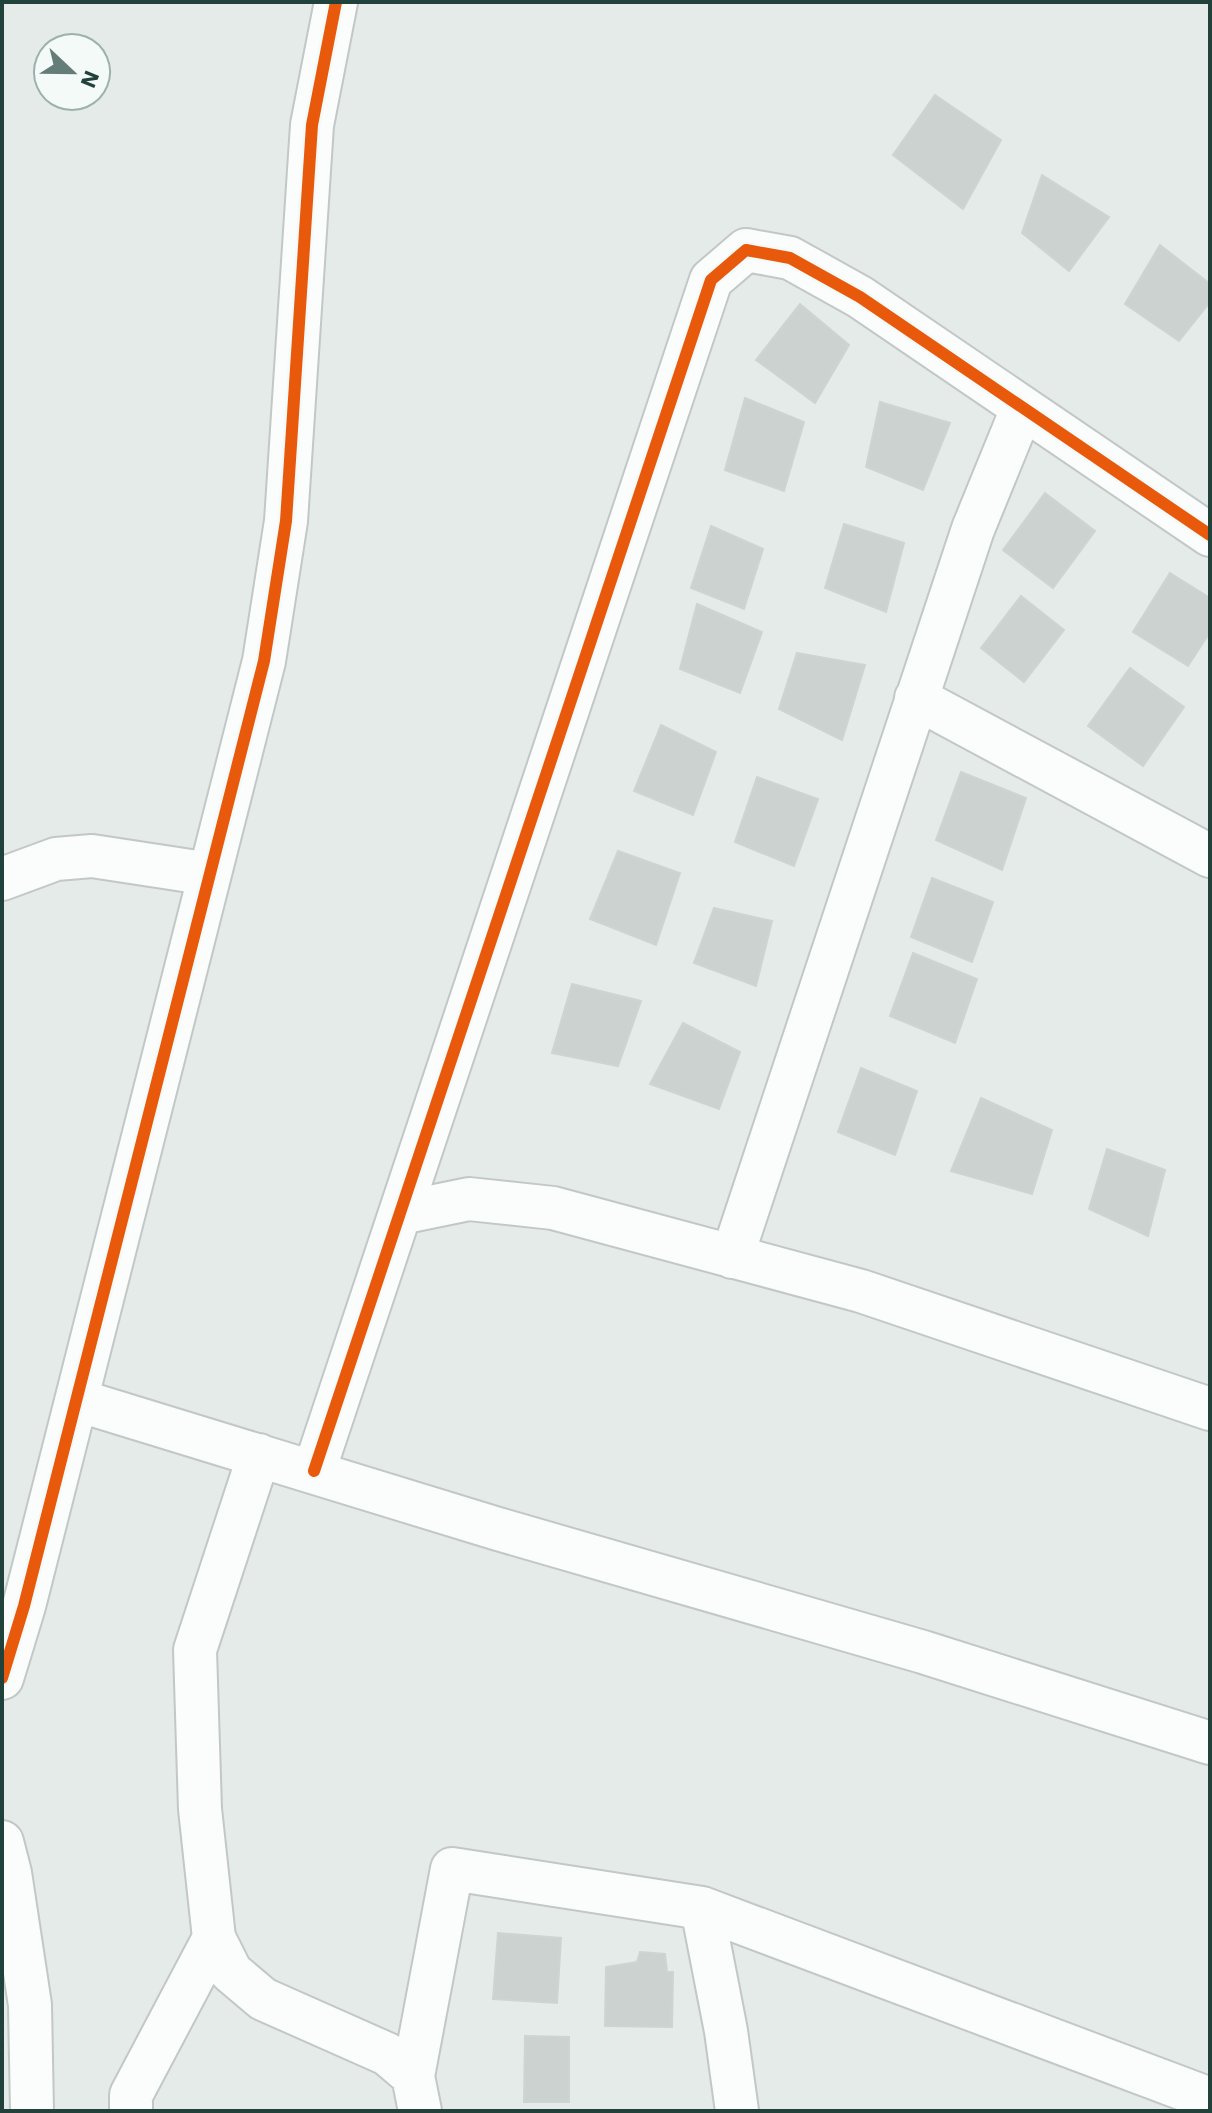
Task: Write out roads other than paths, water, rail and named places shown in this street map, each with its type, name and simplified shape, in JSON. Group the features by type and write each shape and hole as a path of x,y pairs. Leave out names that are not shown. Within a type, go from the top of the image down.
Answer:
{"street":[{"path":"2,1678 24,1606 264,661 286,521 312,125 336,2"},
{"path":"314,1471 711,280 746,250 790,258 860,297 1210,535"},
{"path":"732,1257 973,529 1022,409"},
{"path":"916,698 1210,856"},
{"path":"2,879 56,859 92,856 210,874"},
{"path":"401,1213 469,1199 553,1208 861,1291 1210,1409"},
{"path":"77,1400 498,1529 923,1652 1210,1743"},
{"path":"259,1455 195,1650 200,1809 214,1938 231,1972 263,1999 387,2054 416,2094"},
{"path":"2,1842 10,1873 16,2005 32,2111"},
{"path":"416,2094 452,1869 702,1908 1210,2099"},
{"path":"702,1908 726,2031 737,2111"},
{"path":"131,2111 131,2095 214,1938"}]}
